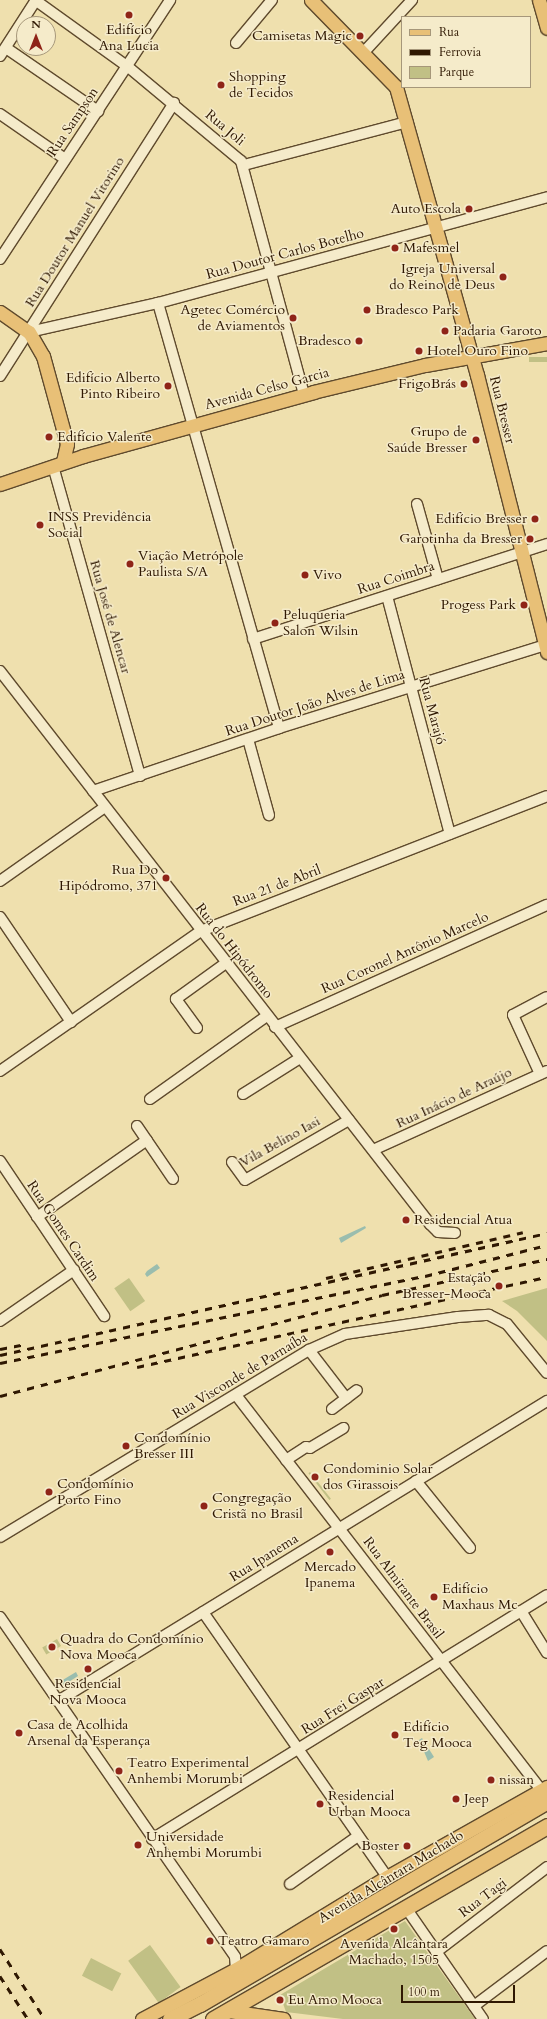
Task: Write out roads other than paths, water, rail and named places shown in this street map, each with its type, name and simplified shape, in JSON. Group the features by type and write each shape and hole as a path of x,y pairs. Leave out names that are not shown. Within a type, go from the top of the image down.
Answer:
{"highway":[{"name":"Avenida Alcântara Machado","path":"197,1998 392,1882 545,1794"},
{"path":"213,2019 547,1826"},
{"path":"310,1925 392,1882"},
{"path":"170,2019 197,1998"}],"main road":[{"name":"Rua Bresser","path":"311,0 395,83 471,356 546,648"},
{"path":"539,0 547,28"},
{"path":"0,312 29,332 43,356 67,444 81,457"},
{"name":"Avenida Celso Garcia","path":"0,484 81,457 304,395 402,370 547,343"},
{"path":"58,464 67,444"},
{"name":"Avenida Alcântara Machado","path":"197,1998 236,1969 310,1925"},
{"path":"142,2019 197,1998"},
{"path":"229,2011 283,2019"}],"street":[{"name":"Rua Joli","path":"35,0 127,66 174,103 244,165 304,395"},
{"path":"35,0 3,52 98,111"},
{"name":"Rua Sampson","path":"0,259 170,0"},
{"path":"236,43 272,0"},
{"path":"364,52 412,0"},
{"name":"Rua Doutor Manuel Vitorino","path":"0,376 174,103"},
{"path":"0,114 65,159"},
{"path":"244,165 407,122"},
{"name":"Rua Doutor Carlos Botelho","path":"29,332 158,303 547,197"},
{"path":"158,303 279,728"},
{"name":"Rua José de Alencar","path":"58,464 140,776"},
{"path":"417,504 438,579"},
{"name":"Rua Coimbra","path":"253,639 547,544"},
{"name":"Rua Marajó","path":"387,596 450,834"},
{"name":"Rua Doutor João Alves de Lima","path":"94,791 279,728 411,687 546,648"},
{"name":"Rua do Hipódromo","path":"0,671 275,1027 434,1229 441,1233 455,1233"},
{"path":"248,739 269,815"},
{"name":"Rua 21 de Abril","path":"0,1071 201,931 547,796"},
{"path":"0,880 105,807"},
{"name":"Rua Coronel Antônio Marcelo","path":"275,1027 547,905"},
{"path":"0,917 71,1022"},
{"path":"197,1028 176,999 226,963"},
{"path":"544,1072 513,1015 547,997"},
{"path":"150,1099 267,1016"},
{"path":"243,1094 300,1058"},
{"name":"Rua Inácio de Araújo","path":"373,1150 544,1072"},
{"name":"Vila Belino Iasi","path":"232,1162 245,1180 349,1120"},
{"path":"137,1126 173,1179"},
{"path":"37,1216 147,1140"},
{"name":"Rua Gomes Cardim","path":"0,1161 104,1316"},
{"path":"0,1321 74,1270"},
{"name":"Rua Visconde de Parnaíba","path":"0,1537 309,1350 345,1334 478,1315 497,1318 515,1332 547,1373"},
{"path":"309,1350 346,1398"},
{"path":"332,1409 357,1390"},
{"name":"Rua Almirante Brasil","path":"236,1395 545,1794"},
{"name":"Rua Ipanema","path":"58,1701 547,1401"},
{"path":"286,1460 306,1447 310,1448 343,1428"},
{"path":"416,1481 470,1548"},
{"name":"Rua Frei Gaspar","path":"152,1839 300,1749 547,1595"},
{"path":"203,1612 300,1749 358,1836 392,1882"},
{"path":"521,1612 547,1653"},
{"path":"0,1617 235,1957 236,1969"},
{"path":"290,1884 358,1836"},
{"name":"Rua Tagi","path":"436,1952 547,1867"},
{"path":"406,1908 483,2019"},
{"path":"474,2006 547,1951"}],"railway":[{"path":"326,1278 523,1232"},
{"path":"0,1355 547,1233"},
{"path":"0,1363 425,1276 547,1245"},
{"path":"0,1396 382,1295 547,1259"},
{"path":"137,1367 547,1277"},
{"path":"0,1349 25,1344"},
{"path":"0,1949 45,2019"},
{"path":"0,1976 28,2019"}],"place":[{"name":"Edifício Ana Lucia","path":"129,15"},
{"name":"Camisetas Magic","path":"360,36"},
{"name":"Shopping de Tecidos","path":"221,85"},
{"name":"Auto Escola","path":"469,209"},
{"name":"Mafesmel","path":"395,248"},
{"name":"Igreja Universal do Reino de Deus","path":"503,277"},
{"name":"Bradesco Park","path":"367,310"},
{"name":"Agetec Comércio de Aviamentos","path":"293,318"},
{"name":"Padaria Garoto","path":"445,331"},
{"name":"Bradesco","path":"359,341"},
{"name":"Hotel Ouro Fino","path":"419,351"},
{"name":"FrigoBrás","path":"464,384"},
{"name":"Edifício Alberto Pinto Ribeiro","path":"168,386"},
{"name":"Edifício Valente","path":"49,437"},
{"name":"Grupo de Saúde Bresser","path":"476,440"},
{"name":"Edifício Bresser","path":"535,519"},
{"name":"INSS Previdência Social","path":"40,525"},
{"name":"Garotinha da Bresser","path":"530,539"},
{"name":"Viação Metrópole Paulista S/A","path":"130,564"},
{"name":"Vivo","path":"305,575"},
{"name":"Progess Park","path":"524,605"},
{"name":"Peluqueria Salon Wilsin","path":"275,623"},
{"name":"Rua Do Hipódromo, 371","path":"166,878"},
{"name":"Residencial Atua","path":"406,1220"},
{"name":"Estação Bresser-Mooca","path":"499,1286"},
{"name":"Condomínio Bresser III","path":"126,1446"},
{"name":"Condominio Solar dos Girassois","path":"315,1477"},
{"name":"Condomínio Porto Fino","path":"49,1492"},
{"name":"Congregação Cristã no Brasil","path":"204,1506"},
{"name":"Mercado Ipanema","path":"330,1552"},
{"name":"Edifício Maxhaus Mc","path":"434,1597"},
{"name":"Quadra do Condomínio Nova Mooca","path":"52,1647"},
{"name":"Residencial Nova Mooca","path":"88,1669"},
{"name":"Casa de Acolhida Arsenal da Esperança","path":"19,1733"},
{"name":"Edifício Teg Mooca","path":"395,1735"},
{"name":"Teatro Experimental Anhembi Morumbi","path":"119,1771"},
{"name":"nissan","path":"491,1780"},
{"name":"Jeep","path":"456,1799"},
{"name":"Residencial Urban Mooca","path":"320,1804"},
{"name":"Universidade Anhembi Morumbi","path":"138,1845"},
{"name":"Boster","path":"407,1846"},
{"name":"Avenida Alcântara Machado, 1505","path":"394,1929"},
{"name":"Teatro Gamaro","path":"210,1941"},
{"name":"Eu Amo Mooca","path":"280,2000"}]}
